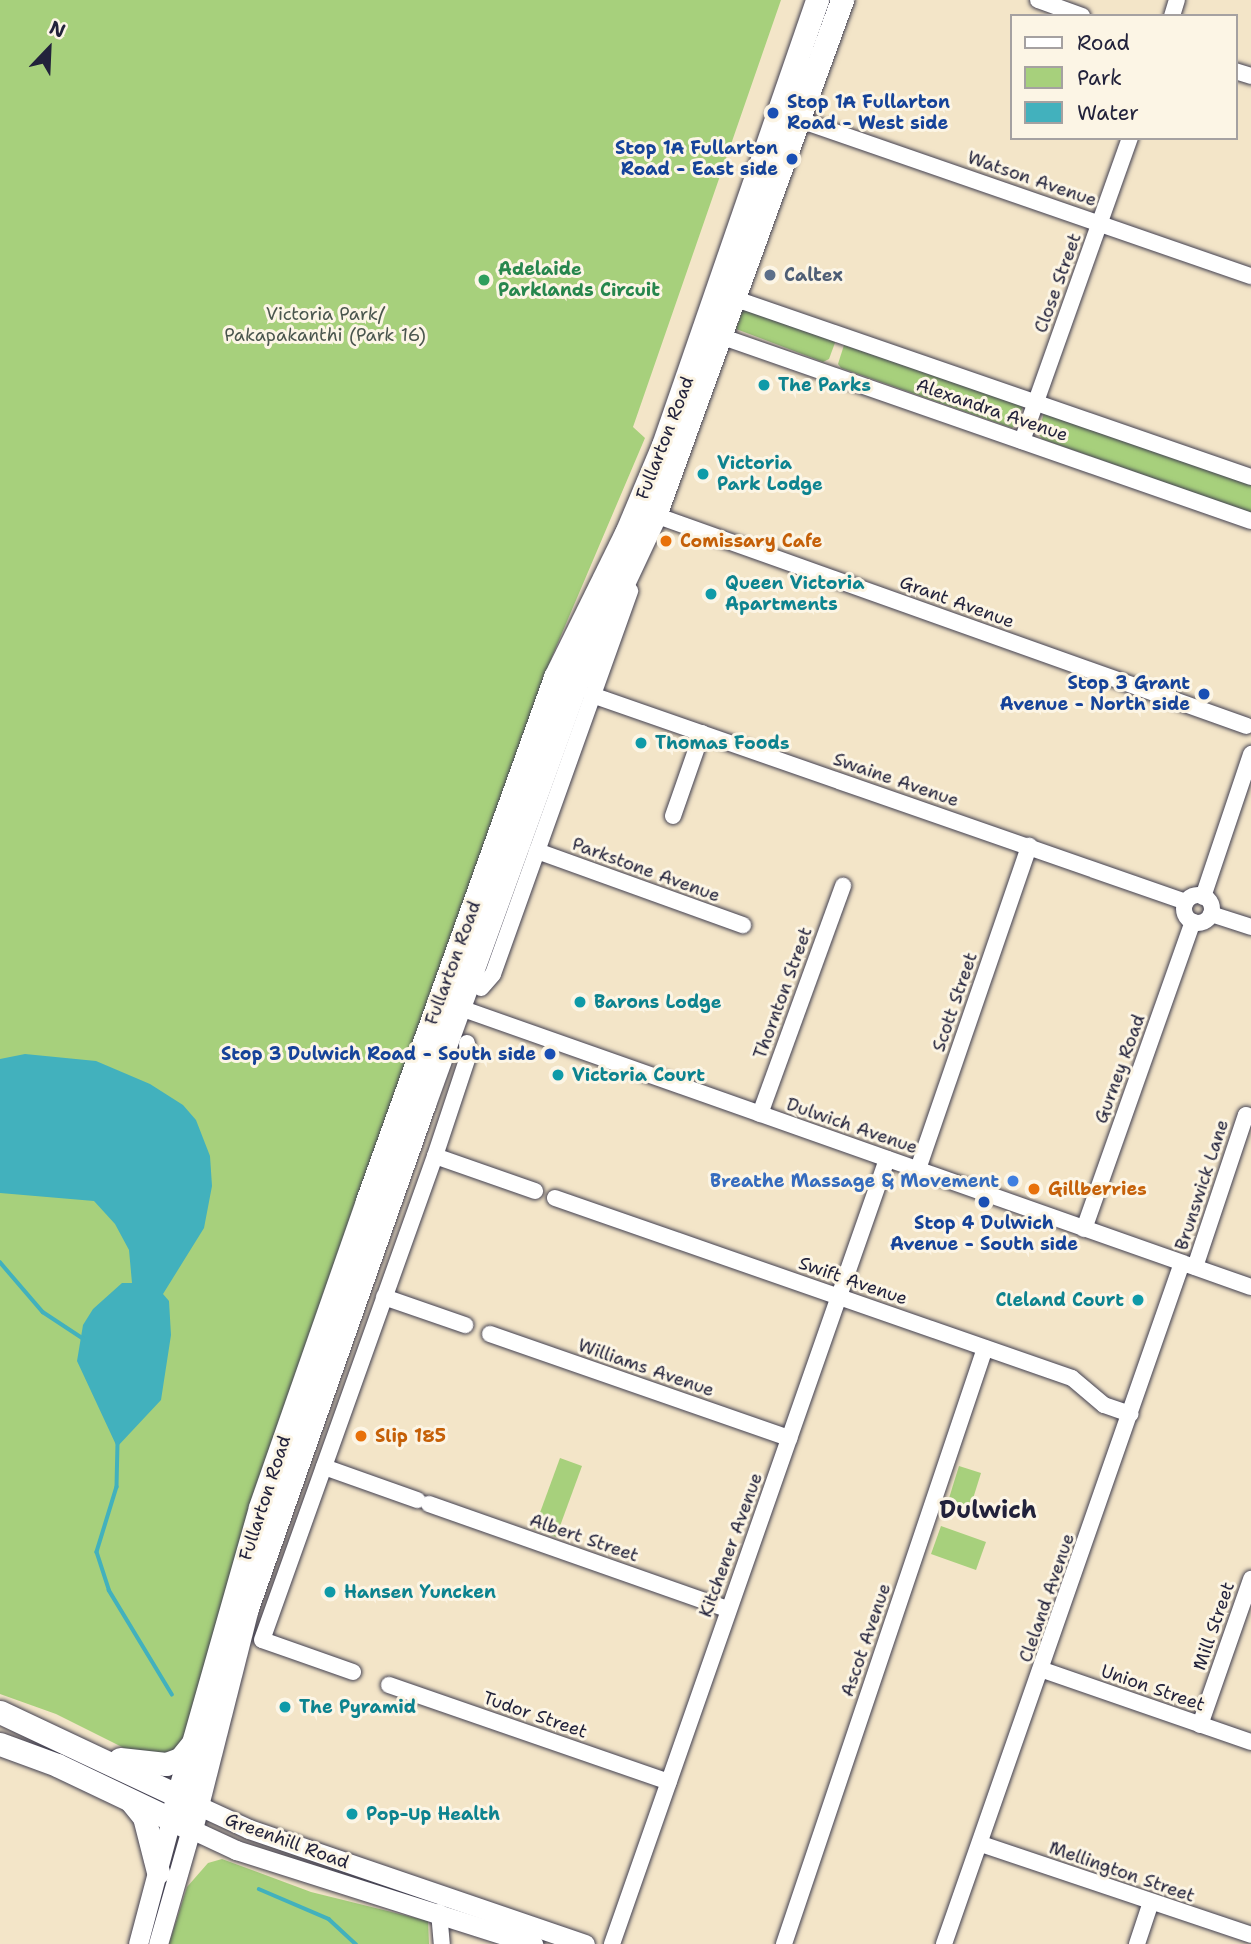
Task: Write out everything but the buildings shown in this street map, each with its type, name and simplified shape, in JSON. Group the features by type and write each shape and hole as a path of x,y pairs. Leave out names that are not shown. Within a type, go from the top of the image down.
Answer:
{"highway":[{"name":"Fullarton Road","path":"187,1801 192,1744 260,1507 375,1210 449,1004 645,513 720,336 725,298 777,112 817,0"},
{"name":"Fullarton Road","path":"645,513 725,298 800,120 842,0"},
{"path":"777,112 800,120"},
{"name":"Fullarton Road","path":"181,1824 247,1608 375,1210"},
{"name":"Greenhill Road","path":"0,1712 98,1755 187,1801"},
{"name":"Greenhill Road","path":"0,1744 57,1765 181,1824"},
{"path":"98,1755 157,1766 180,1759 192,1744"},
{"path":"131,1801 148,1829 158,1871"}],"main road":[{"name":"Greenhill Road","path":"187,1801 249,1829 585,1944"},
{"name":"Greenhill Road","path":"181,1824 236,1850 439,1912 533,1944"},
{"name":"Fullarton Road","path":"158,1944 182,1863 181,1824"},
{"name":"Fullarton Road","path":"138,1944 158,1871 181,1824"},
{"path":"182,1863 204,1851 236,1850"}],"street":[{"path":"1038,0 1076,14"},
{"name":"Watson Avenue","path":"800,120 1251,276"},
{"name":"Close Street","path":"1022,440 1129,140"},
{"name":"Alexandra Avenue","path":"725,298 1035,401 1251,477"},
{"name":"Alexandra Avenue","path":"720,336 1251,521"},
{"name":"Grant Avenue","path":"645,513 1249,724"},
{"name":"Fullarton Road","path":"481,988 493,974 537,851 553,744 592,695 631,588"},
{"name":"Swaine Avenue","path":"592,695 1186,902"},
{"path":"1249,724 1245,736 1251,744"},
{"path":"673,816 702,733"},
{"path":"1203,897 1251,754"},
{"name":"Scott Street","path":"918,1169 1029,846"},
{"name":"Parkstone Avenue","path":"537,851 743,925"},
{"name":"Thornton Street","path":"760,1114 843,886"},
{"path":"1203,897 1210,902 1211,914 1205,921 1193,922 1186,916 1186,902 1203,897"},
{"path":"1211,914 1251,927"},
{"name":"Gurney Road","path":"1084,1229 1193,922"},
{"name":"Dulwich Avenue","path":"449,1004 1251,1287"},
{"path":"353,1672 262,1640 435,1156 468,1056 467,1043"},
{"name":"Brunswick Lane","path":"1189,1265 1248,1116"},
{"path":"435,1156 535,1191"},
{"name":"Kitchener Avenue","path":"611,1944 887,1159"},
{"name":"Swift Avenue","path":"555,1198 1072,1378 1104,1405 1130,1414"},
{"path":"375,1210 411,1222"},
{"name":"Cleland Avenue","path":"944,1944 1043,1670 1130,1414 1189,1265"},
{"path":"384,1297 465,1325"},
{"name":"Williams Avenue","path":"490,1334 789,1438"},
{"name":"Ascot Avenue","path":"784,1944 985,1348"},
{"name":"Albert Street","path":"324,1467 727,1609"},
{"name":"Mill Street","path":"1200,1725 1251,1580"},
{"name":"Union Street","path":"1043,1670 1251,1742"},
{"name":"Tudor Street","path":"389,1685 669,1782"},
{"name":"Mellington Street","path":"981,1844 1251,1935"},
{"path":"1137,1944 1152,1902"},
{"path":"439,1912 442,1941"}],"green space":[{"name":"Victoria Park/ Pakapakanthi (Park 16)","path":"0,0 781,0 633,427 645,438 551,659 252,1505 183,1744 171,1757 126,1749 56,1714 0,1694"},
{"path":"744,307 836,340 829,359 823,362 736,329"},
{"path":"844,345 1023,406 1016,425 1012,428 841,368 838,364"},
{"path":"1044,413 1251,482 1251,513 1042,439 1038,433"},
{"path":"560,1458 582,1466 556,1537 534,1529"},
{"path":"959,1466 981,1473 967,1518 945,1511"},
{"path":"941,1526 986,1542 976,1570 931,1554"},
{"path":"222,1859 311,1892 428,1921 429,1944 169,1944 187,1887 208,1863"}],"water":[{"path":"25,1054 96,1061 150,1084 183,1105 196,1120 210,1156 212,1186 204,1228 163,1294 169,1301 171,1335 161,1400 117,1447 77,1361 83,1325 93,1309 122,1283 132,1283 129,1250 115,1224 94,1201 0,1193 0,1059"}],"waterway":[{"path":"0,1262 43,1312 84,1339"},
{"path":"118,1443 117,1487 97,1552 109,1590 172,1694"},
{"path":"259,1889 329,1919 356,1944"}],"place":[{"name":"Stop 1A Fullarton Road - West side","path":"773,113"},
{"name":"Stop 1A Fullarton Road - East side","path":"792,159"},
{"name":"Caltex","path":"770,275"},
{"name":"Adelaide Parklands Circuit","path":"484,280"},
{"name":"The Parks","path":"764,385"},
{"name":"Victoria Park Lodge","path":"703,474"},
{"name":"Comissary Cafe","path":"666,541"},
{"name":"Queen Victoria Apartments","path":"711,594"},
{"name":"Stop 3 Grant Avenue - North side","path":"1204,694"},
{"name":"Thomas Foods","path":"641,743"},
{"name":"Barons Lodge","path":"580,1002"},
{"name":"Stop 3 Dulwich Road - South side","path":"550,1054"},
{"name":"Victoria Court","path":"558,1075"},
{"name":"Breathe Massage & Movement","path":"1013,1181"},
{"name":"Gillberries","path":"1034,1189"},
{"name":"Stop 4 Dulwich Avenue - South side","path":"984,1202"},
{"name":"Cleland Court","path":"1138,1300"},
{"name":"Slip 185","path":"361,1436"},
{"name":"Hansen Yuncken","path":"330,1592"},
{"name":"The Pyramid","path":"285,1707"},
{"name":"Pop-Up Health","path":"352,1814"}],"district":[{"name":"Dulwich","path":"988,1511"}]}
